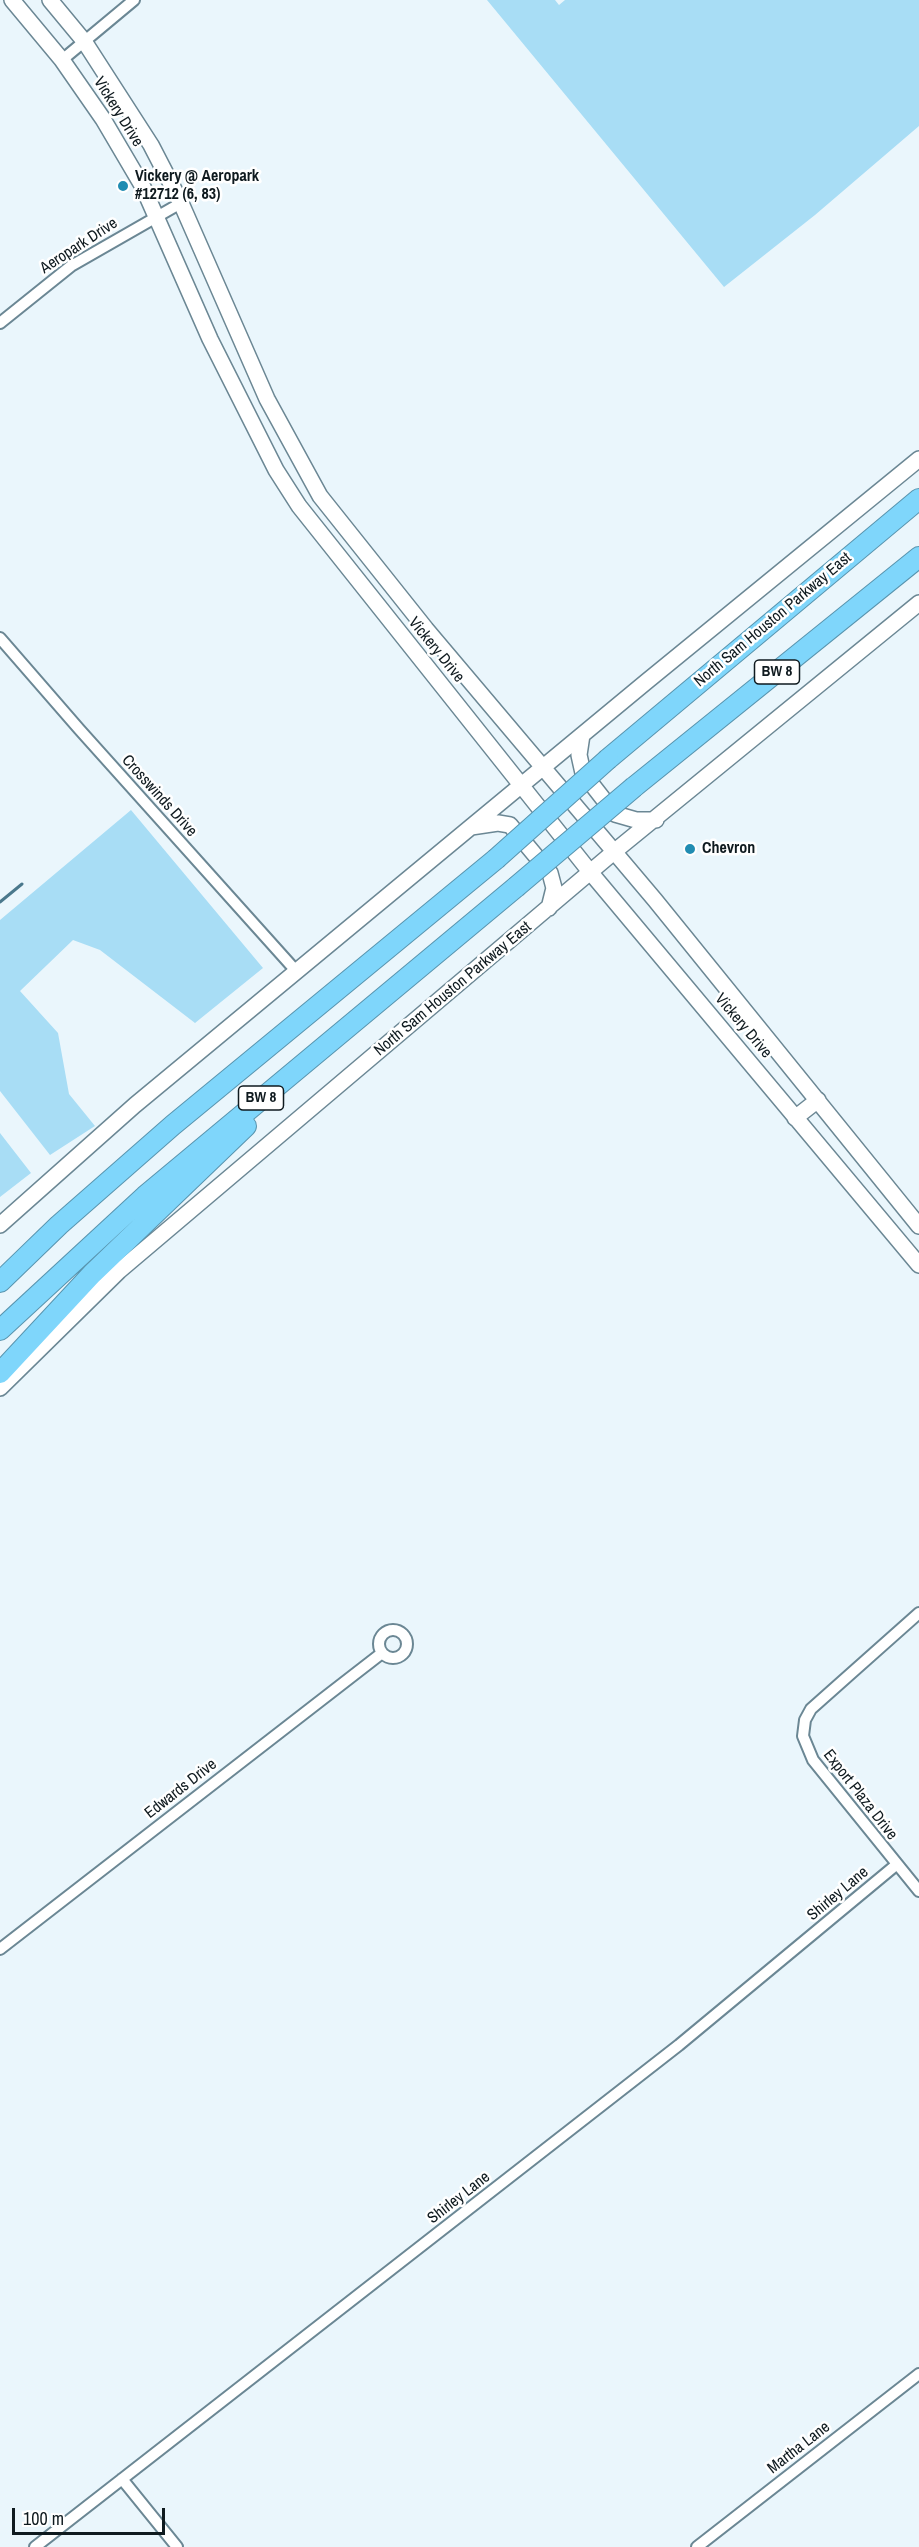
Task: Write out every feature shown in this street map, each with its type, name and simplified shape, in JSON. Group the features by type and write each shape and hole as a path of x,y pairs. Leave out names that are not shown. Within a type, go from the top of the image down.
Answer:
{"highway":[{"path":"811,589 919,494"},
{"name":"North Sam Houston Parkway East","path":"0,1280 180,1119 496,859 608,759 919,499"},
{"name":"BW 8","path":"0,1330 133,1206 634,787 919,557"},
{"path":"0,1373 92,1275 351,1023"}],"main road":[{"name":"Vickery Drive","path":"12,0 62,60 104,119 143,187 210,339 276,470 299,506 591,873 919,1265"},
{"name":"Vickery Drive","path":"50,0 84,40 151,145 181,203 267,399 320,496 426,629 615,851 916,1223"},
{"path":"246,409 267,399"},
{"name":"North Sam Houston Parkway East","path":"0,1225 135,1105 919,459"},
{"name":"North Sam Houston Parkway East","path":"0,1389 118,1271 615,851 656,820 774,720 919,603"},
{"path":"407,643 426,629"},
{"path":"582,735 579,755 583,773 615,814 636,820 656,820"},
{"path":"469,828 498,823 510,825 550,873 554,888 549,908"},
{"path":"795,1118 818,1100"},
{"path":"894,1236 916,1223"}],"street":[{"path":"62,60 134,0"},
{"name":"Aeropark Drive","path":"0,323 71,266 181,203"},
{"name":"Crosswinds Drive","path":"0,638 297,972"},
{"name":"Export Plaza Drive","path":"919,1613 811,1709 805,1720 803,1736 813,1760 919,1891"},
{"name":"Edwards Drive","path":"0,1949 382,1653"},
{"name":"Shirley Lane","path":"35,2547 692,2035 896,1865"},
{"name":"Martha Lane","path":"697,2547 919,2374"},
{"path":"122,2479 177,2547"}],"shaded area":[{"path":"487,0 555,0 559,5 565,0 919,0 919,126 815,215 724,287"},
{"path":"131,810 263,968 195,1023 100,950 73,940 20,991 58,1033 69,1094 95,1126 50,1155 0,1091 0,920"},
{"path":"0,1133 31,1173 0,1197"}],"waterway":[{"path":"0,902 22,884"}],"place":[{"name":"Vickery @ Aeropark #12712 (6, 83)","path":"123,186"},
{"name":"Chevron","path":"690,849"}]}
